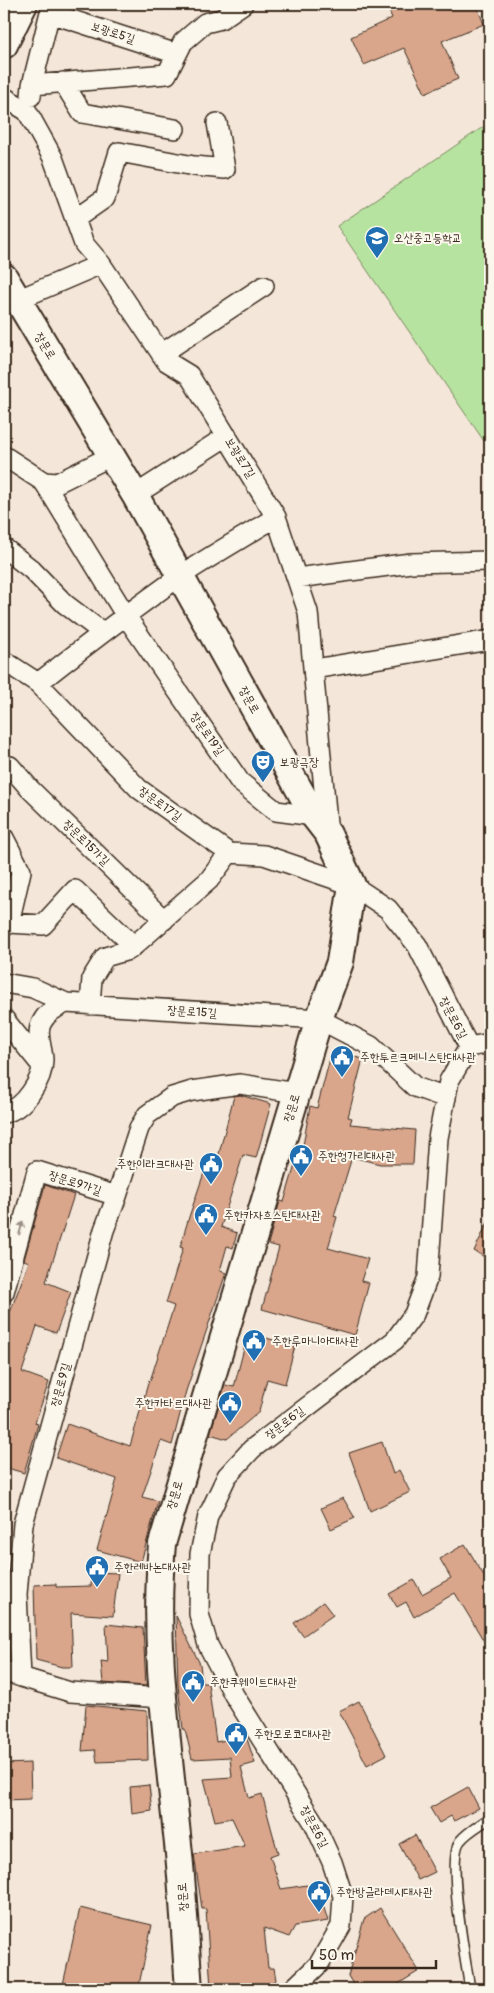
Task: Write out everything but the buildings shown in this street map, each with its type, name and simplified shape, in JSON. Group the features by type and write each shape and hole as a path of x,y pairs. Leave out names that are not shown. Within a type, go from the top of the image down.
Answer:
{"street":[{"path":"4,45 24,4"},
{"path":"32,85 167,74 183,42 205,23 221,19 243,4"},
{"name":"보광로5길","path":"29,115 32,85 51,8 177,54"},
{"path":"63,82 82,113 175,129"},
{"name":"보광로7길","path":"4,97 27,111 53,158 84,244 101,264 166,362 189,375 276,517 308,612 314,669 321,825"},
{"path":"75,219 105,198 119,152 194,166 224,169 217,123"},
{"name":"장문로","path":"101,264 10,288 135,495 321,825 352,885 340,962 319,1019 175,1495 162,1544 158,1581 163,1698 181,1865 189,1989"},
{"path":"161,354 264,286"},
{"path":"135,495 226,436"},
{"path":"4,456 44,482 57,483 111,456"},
{"name":"장문로19길","path":"44,482 126,616 240,782 276,811 321,825"},
{"path":"38,683 102,632 180,577 276,517"},
{"path":"4,548 32,570 65,604 102,632"},
{"path":"297,578 411,563 490,561"},
{"path":"314,669 490,640"},
{"name":"장문로17길","path":"4,661 38,683 139,790 229,853"},
{"name":"장문로15가길","path":"10,766 30,789 164,920"},
{"path":"4,838 22,870 6,925 43,926 75,890 134,946"},
{"path":"90,1005 92,978 105,957 129,950 134,946 209,880 229,853 264,855 352,885"},
{"name":"장문로6길","path":"293,1989 319,1964 341,1926 343,1896 332,1862 314,1823 234,1695 208,1645 199,1614 200,1554 208,1516 227,1476 252,1449 395,1340 414,1314 428,1277 438,1138 449,1081 469,1048 416,945 388,909 352,885"},
{"name":"장문로15길","path":"4,982 32,988 66,1003 319,1019"},
{"path":"4,1113 11,1111 26,1099 39,1078 43,1061 39,1039 41,1022 54,1008 66,1003"},
{"path":"4,1019 42,1066"},
{"path":"319,1019 371,1046 415,1087 446,1098"},
{"path":"469,1048 490,1043"},
{"name":"장문로9길","path":"163,1698 70,1692 12,1674 23,1524 104,1230 139,1128 147,1115 172,1098 192,1091 240,1084 297,1093"},
{"name":"장문로9가길","path":"4,1292 37,1171 117,1196"}],"lane":[{"path":"470,1989 454,1873 454,1853 459,1842 490,1818"}],"green space":[{"path":"483,127 490,138 490,441 486,444 337,226"}],"place":[{"name":"오산중고등학교","path":"377,259"},
{"name":"보광극장","path":"263,783"},
{"name":"주한투르크메니스탄대사관","path":"342,1078"},
{"name":"주한헝가리대사관","path":"301,1177"},
{"name":"주한이라크대사관","path":"211,1185"},
{"name":"주한카자흐스탄대사관","path":"206,1236"},
{"name":"주한루마니아대사관","path":"254,1362"},
{"name":"주한카타르대사관","path":"230,1424"},
{"name":"주한레바논대사관","path":"97,1588"},
{"name":"주한쿠웨이트대사관","path":"193,1703"},
{"name":"주한모로코대사관","path":"236,1755"},
{"name":"주한방글라데시대사관","path":"319,1913"}]}
